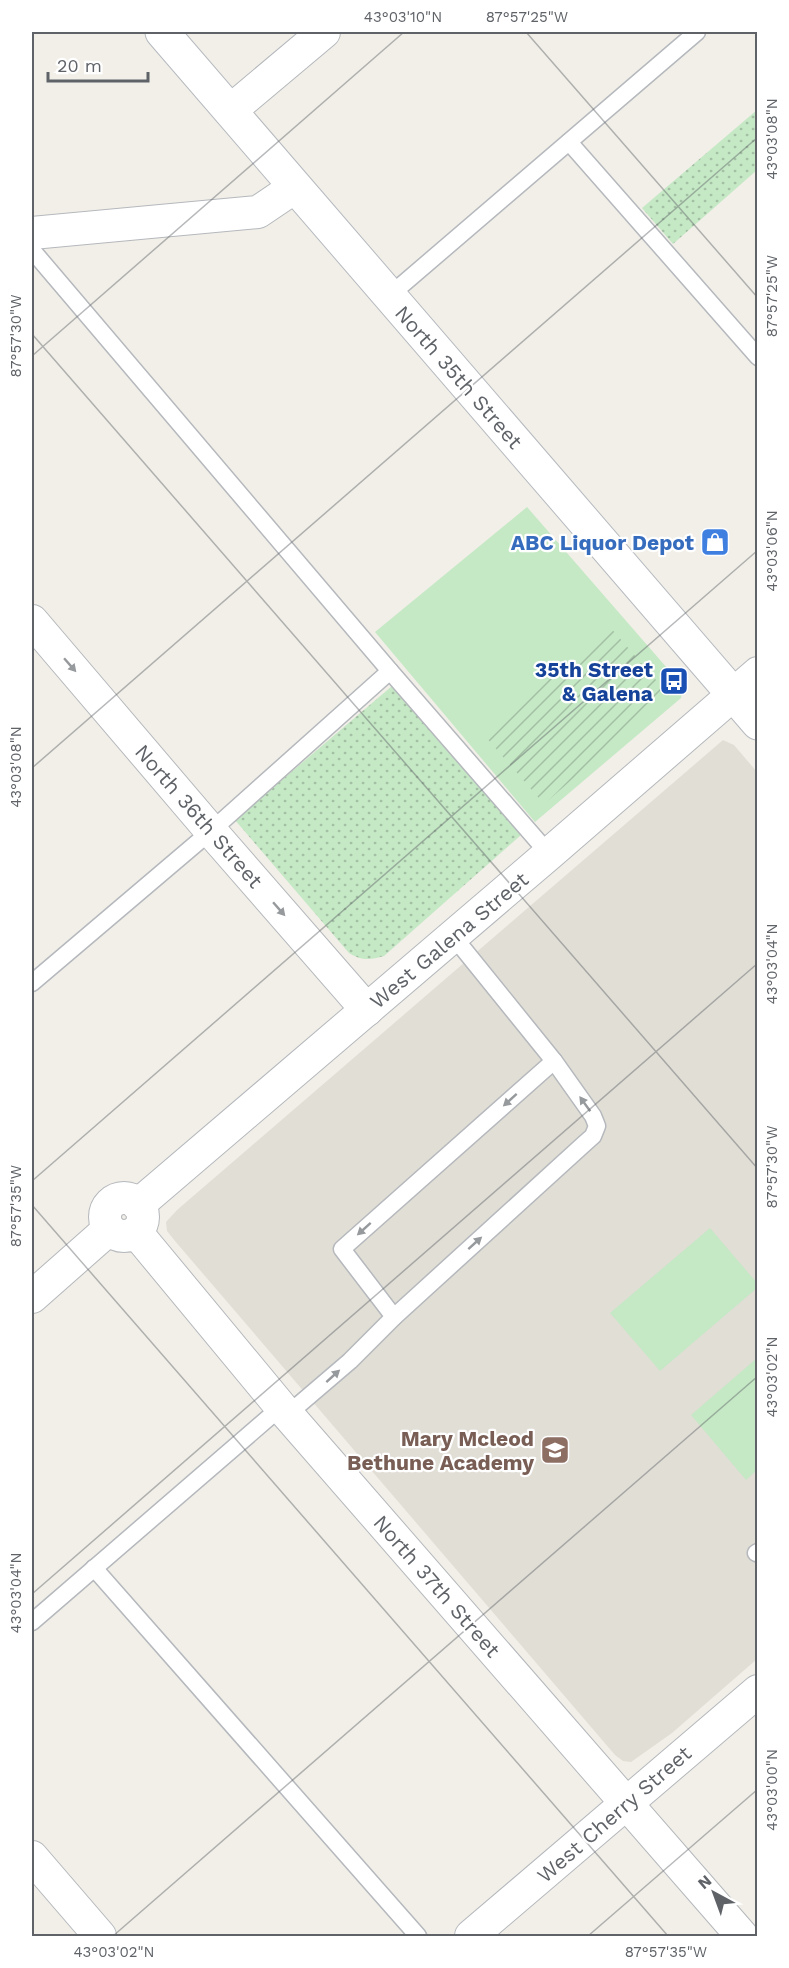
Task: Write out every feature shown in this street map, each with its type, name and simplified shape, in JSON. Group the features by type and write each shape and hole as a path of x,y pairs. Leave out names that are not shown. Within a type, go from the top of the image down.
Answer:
{"main road":[{"name":"North 35th Street","path":"162,32 758,723"}],"street":[{"path":"230,111 324,32"},
{"path":"32,233 258,212 295,187"},
{"name":"North 36th Street","path":"32,621 367,1010"},
{"name":"West Galena Street","path":"32,1297 128,1222 367,1010 758,673"},
{"name":"North 37th Street","path":"128,1222 285,1410 742,1936"},
{"name":"West Cherry Street","path":"471,1936 758,1691"},
{"path":"32,1857 100,1936"}],"lane":[{"path":"389,296 697,32"},
{"path":"569,142 758,357"},
{"path":"32,250 549,854"},
{"path":"32,983 211,831 390,671"},
{"path":"32,1622 285,1410 350,1361 394,1317 593,1136 597,1126 593,1116 554,1061 453,936"},
{"path":"394,1317 342,1249 554,1061"},
{"path":"94,1568 418,1936"}],"shaded area":[{"name":"Mary Mcleod Bethune Academy","path":"723,740 734,745 757,772 757,1659 672,1733 631,1762 623,1761 615,1755 175,1241 167,1231 166,1222 177,1210"}],"green space":[{"path":"757,110 757,170 673,244 642,208"},
{"path":"527,507 683,688 681,698 535,822 375,632"},
{"path":"610,627 669,695 544,804 484,735"},
{"path":"392,686 521,835 384,956 366,959 349,953 235,820"},
{"path":"710,1228 757,1283 757,1288 660,1371 610,1313"},
{"path":"757,1358 757,1470 746,1480 691,1415"}],"place":[{"name":"ABC Liquor Depot","path":"715,542"},
{"name":"35th Street & Galena","path":"674,681"},
{"name":"Mary Mcleod Bethune Academy","path":"555,1450"}]}
